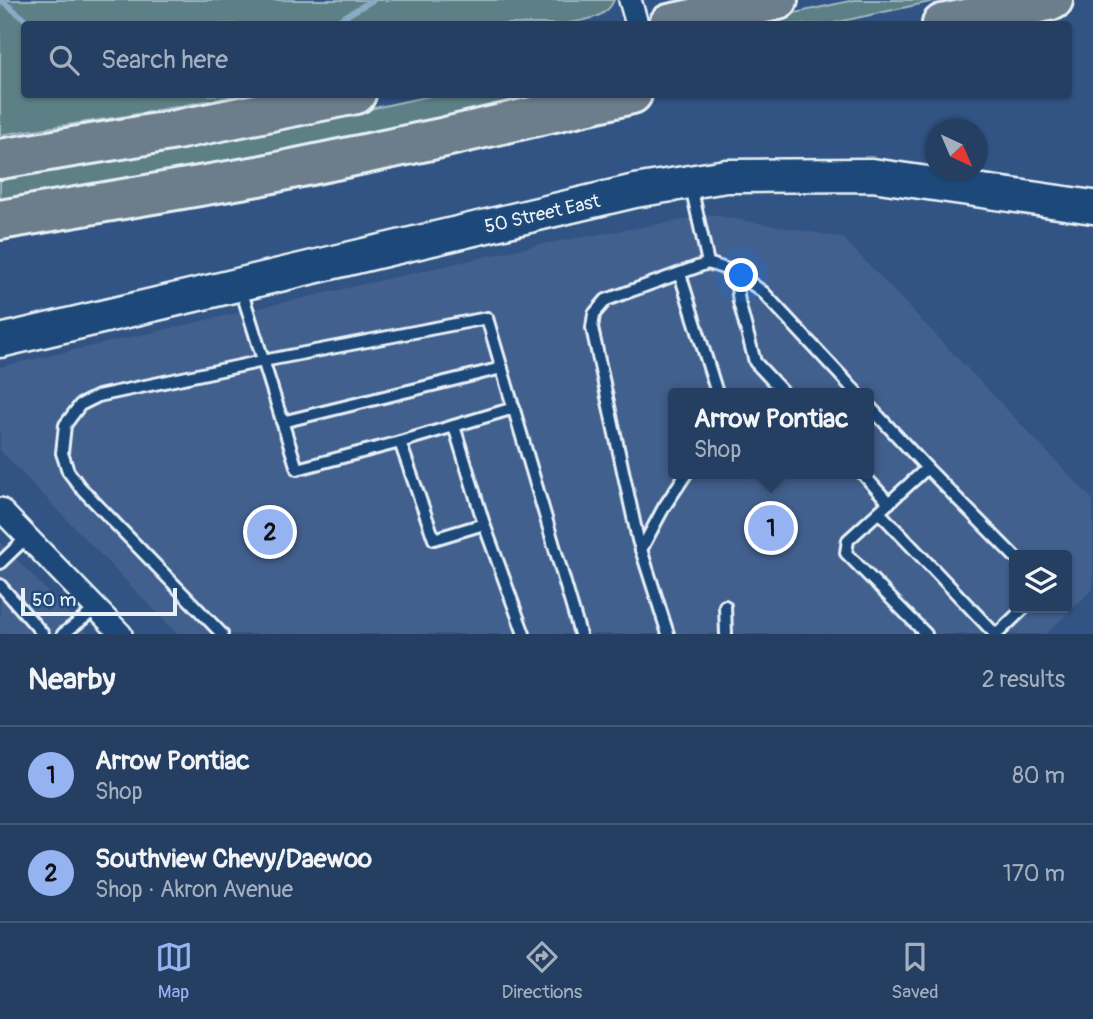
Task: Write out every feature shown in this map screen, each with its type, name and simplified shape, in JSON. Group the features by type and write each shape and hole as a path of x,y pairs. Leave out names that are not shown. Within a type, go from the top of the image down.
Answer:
{"highway":[{"path":"683,21 778,0"},
{"path":"956,21 1053,0"},
{"path":"0,159 176,130 336,98"},
{"path":"0,221 271,174 615,98"}],"street":[{"path":"630,0 636,21"},
{"name":"50 Street East","path":"0,341 635,191 726,176 872,175 1093,207"},
{"path":"0,509 121,634"}],"lane":[{"path":"691,182 708,263"},
{"path":"667,634 641,550 592,328 594,314 606,300 708,263 735,272 763,292 853,388"},
{"path":"735,272 739,303 755,362 778,388"},
{"path":"680,274 715,388"},
{"path":"239,284 297,469 514,408"},
{"path":"222,634 80,487 68,471 62,453 65,425 80,405 98,396 487,318 580,634"},
{"path":"282,422 502,368"},
{"path":"874,410 1009,551"},
{"path":"454,426 484,524 524,634"},
{"path":"400,442 434,539 484,524"},
{"path":"926,634 846,553 849,540 927,468"},
{"path":"641,550 683,479"},
{"path":"867,479 889,503"},
{"path":"879,512 996,634 1019,613"},
{"path":"0,563 27,537"},
{"path":"0,585 43,634"},
{"path":"725,606 726,634"},
{"path":"63,634 96,608"}],"shaded area":[{"path":"712,215 843,238 1093,500 1093,589 1072,609 1072,550 1009,550 1009,613 1068,613 1046,634 177,634 0,450 0,367 537,245"},
{"path":"0,542 88,634 0,634"}],"green space":[{"path":"0,0 614,0 605,12 580,21 21,21 21,98 224,98 0,135"},
{"path":"854,0 939,0 843,21 759,21"},
{"path":"420,98 542,98 254,160 0,202 0,176 319,120"}],"waterway":[{"path":"1,0 27,21"},
{"path":"337,21 373,0"}],"place":[{"name":"Arrow Pontiac","path":"771,528"},
{"name":"Southview Chevy/Daewoo","path":"270,532"}]}
